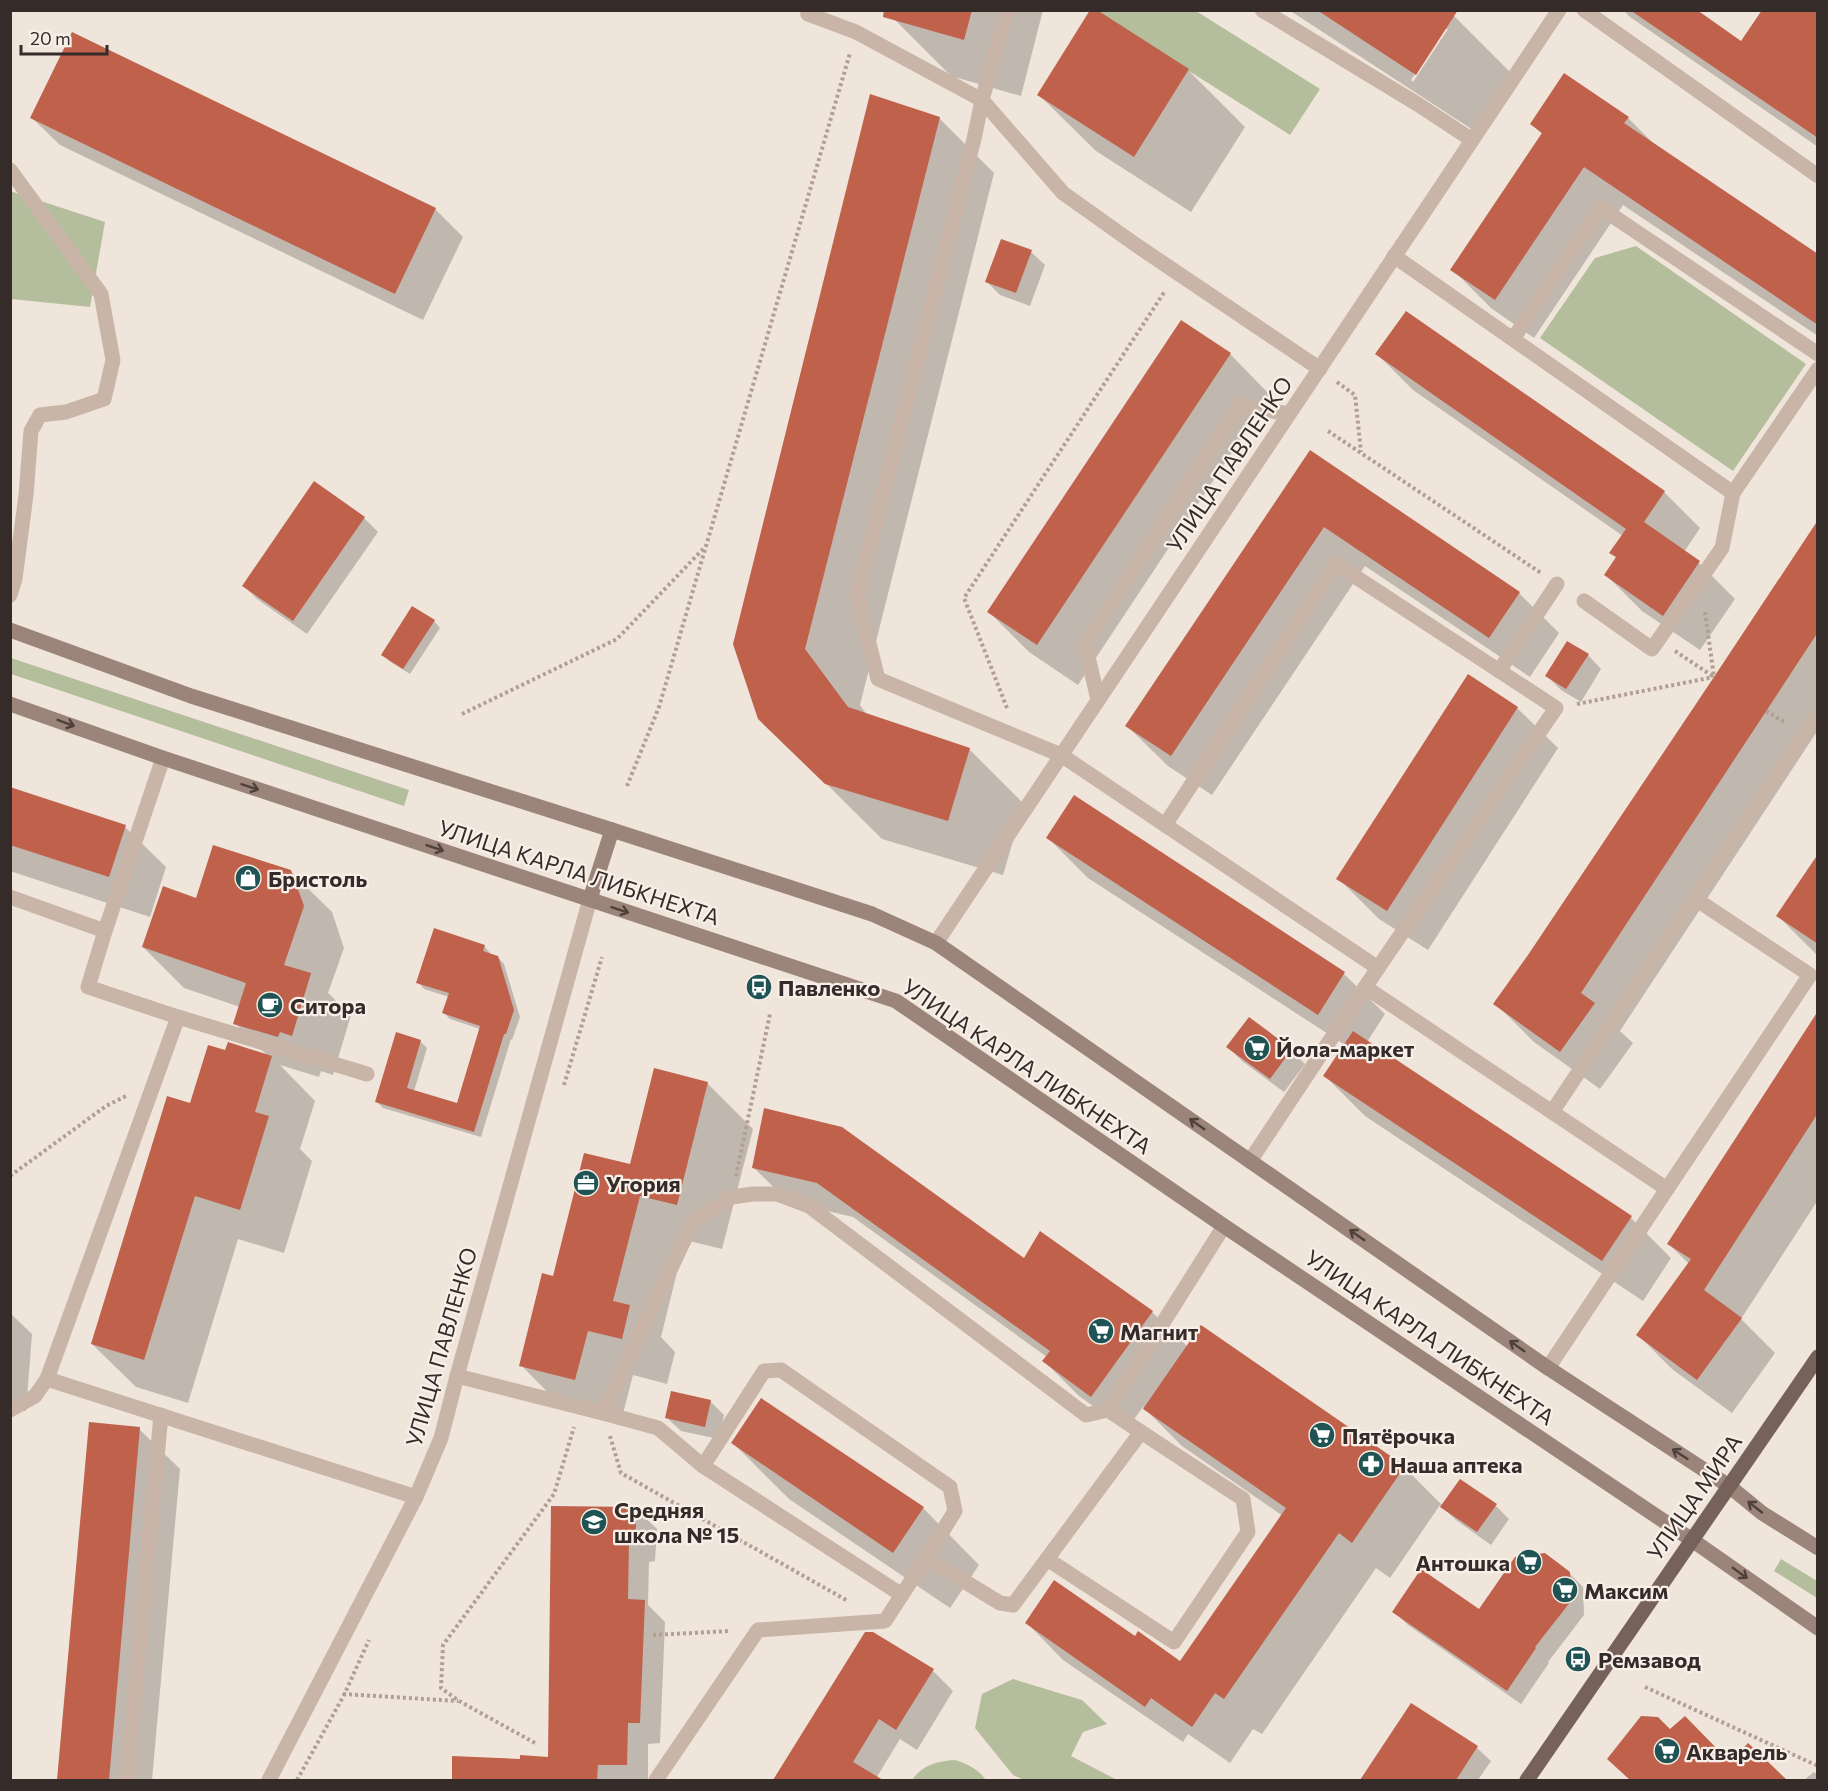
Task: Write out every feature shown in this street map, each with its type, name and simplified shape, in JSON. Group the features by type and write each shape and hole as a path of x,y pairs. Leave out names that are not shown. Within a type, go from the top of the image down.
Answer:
{"main road":[{"name":"УЛИЦА КАРЛА ЛИБКНЕХТА","path":"10,630 191,696 872,914 936,943 1548,1368 1729,1486 1762,1513 1818,1548"},
{"name":"УЛИЦА КАРЛА ЛИБКНЕХТА","path":"10,704 163,758 896,1001 1224,1226 1692,1540 1818,1628"},
{"path":"590,899 612,830"},
{"name":"УЛИЦА МИРА","path":"1527,1780 1818,1358"}],"street":[{"path":"1007,10 982,100 857,595 878,679 1061,756 1378,968"},
{"path":"1262,10 1419,105 1472,140"},
{"name":"УЛИЦА ПАВЛЕНКО","path":"936,943 1559,10"},
{"path":"1584,10 1818,176"},
{"path":"808,12 856,32 982,100 1063,193 1320,369"},
{"path":"10,170 101,294 113,360 104,399 66,412 40,415 31,431 15,579 10,595"},
{"path":"1513,339 1601,208 1818,354"},
{"path":"1394,256 1733,493"},
{"path":"1584,601 1652,649 1722,548 1733,493 1818,369"},
{"path":"1098,700 1085,644 1240,405 1289,414"},
{"path":"1165,825 1336,564 1556,708 1365,987 1250,1161"},
{"path":"1499,671 1557,584"},
{"path":"1552,1112 1818,713"},
{"path":"163,758 88,987 178,1017 367,1074"},
{"path":"10,897 105,931"},
{"path":"1548,1368 1810,975 1694,898"},
{"name":"УЛИЦА ПАВЛЕНКО","path":"269,1780 416,1497 441,1438 590,899"},
{"path":"1365,987 1667,1189"},
{"path":"10,1410 35,1396 47,1379 178,1017"},
{"path":"603,1413 694,1219 732,1197 777,1194 809,1206 1086,1415 1108,1410 1224,1226"},
{"path":"657,1780 758,1630 885,1621 955,1511 950,1487 782,1370 764,1371 703,1466"},
{"path":"457,1376 658,1428 703,1466 902,1595"},
{"path":"47,1379 416,1497"},
{"path":"1047,1559 1174,1642 1248,1532 1243,1499 1108,1410"},
{"path":"128,1780 161,1415"},
{"path":"926,1558 1000,1603 1013,1605 1142,1432"}],"path":[{"path":"627,786 659,707 856,32"},
{"path":"1018,738 964,598 1177,273"},
{"path":"1320,369 1355,395 1361,453"},
{"path":"1328,431 1557,584"},
{"path":"462,714 617,639 706,546"},
{"path":"1700,580 1714,677"},
{"path":"1658,640 1714,677"},
{"path":"1556,708 1714,677"},
{"path":"732,1197 770,1014"},
{"path":"10,1176 106,1106 154,1083"},
{"path":"535,1743 459,1701 441,1688 443,1645 554,1494 580,1406"},
{"path":"603,1413 621,1473 885,1621"},
{"path":"653,1635 758,1630"},
{"path":"1645,1688 1818,1766"},
{"path":"315,1693 459,1701"}],"green space":[{"path":"1094,11 1196,11 1320,89 1290,135"},
{"path":"10,191 105,222 90,307 11,299"},
{"path":"1636,246 1806,364 1733,471 1540,338 1595,258"},
{"path":"11,658 409,790 404,806 11,674"},
{"path":"1781,1559 1817,1581 1817,1598 1774,1571"},
{"path":"1013,1679 1082,1700 1107,1724 1083,1732 1071,1756 1117,1780 1024,1780 1013,1775 975,1728 982,1694"},
{"path":"955,1760 972,1767 986,1780 912,1780 931,1765"}],"building":[{"path":"884,10 972,10 964,40 883,17"},
{"path":"1090,10 1097,10 1189,69 1134,157 1037,95"},
{"path":"1317,10 1458,10 1416,75"},
{"path":"1630,10 1697,10 1741,41 1762,10 1818,10 1818,138"},
{"path":"72,32 436,208 395,294 30,118"},
{"path":"1564,73 1629,117 1624,123 1818,254 1818,325 1584,167 1495,300 1450,270 1542,133 1530,124"},
{"path":"870,94 940,117 805,649 848,707 970,748 948,821 825,784 758,719 733,644"},
{"path":"1001,239 1032,250 1016,293 985,282"},
{"path":"1406,311 1665,491 1644,522 1700,561 1663,616 1604,575 1616,557 1609,553 1626,529 1375,354"},
{"path":"1181,320 1231,353 1037,645 987,612"},
{"path":"1310,450 1520,592 1489,638 1324,527 1171,756 1125,726"},
{"path":"314,481 365,517 293,621 242,586"},
{"path":"1818,520 1818,632 1581,993 1595,1003 1560,1052 1493,1004"},
{"path":"412,606 435,620 403,669 381,655"},
{"path":"1567,641 1589,654 1566,689 1545,676"},
{"path":"1468,674 1518,707 1387,911 1336,879"},
{"path":"10,787 126,825 109,877 10,845"},
{"path":"1074,795 1345,972 1318,1015 1046,838"},
{"path":"213,845 291,870 304,906 284,965 311,973 292,1036 280,1032 278,1037 233,1024 246,983 142,947 163,886 196,898"},
{"path":"1818,854 1818,944 1776,916"},
{"path":"434,928 485,945 483,951 498,956 514,1010 506,1034 504,1034 474,1132 375,1102 396,1032 421,1040 407,1088 457,1103 480,1026 442,1013 449,993 416,983"},
{"path":"1818,1011 1818,1113 1704,1290 1742,1318 1697,1380 1636,1335 1691,1259 1667,1244"},
{"path":"1249,1017 1292,1049 1270,1079 1226,1047"},
{"path":"1353,1031 1632,1216 1602,1261 1323,1076"},
{"path":"228,1042 272,1056 255,1112 269,1116 240,1210 195,1196 144,1360 91,1344 167,1096 190,1103 208,1045 225,1050"},
{"path":"654,1068 708,1082 677,1205 640,1196 613,1301 630,1305 622,1339 588,1331 575,1380 519,1366 542,1273 553,1276 584,1153 630,1164"},
{"path":"764,1108 842,1127 1024,1258 1040,1231 1153,1311 1091,1397 1042,1361 1050,1351 817,1183 752,1168"},
{"path":"1201,1325 1405,1466 1352,1543 1339,1533 1224,1699 1215,1693 1192,1727 1151,1698 1145,1707 1025,1623 1054,1580 1135,1636 1138,1631 1180,1661 1286,1508 1143,1409"},
{"path":"671,1391 711,1400 705,1427 665,1418"},
{"path":"761,1398 924,1507 893,1553 731,1443"},
{"path":"89,1422 140,1427 109,1780 57,1780"},
{"path":"1460,1479 1497,1504 1477,1532 1440,1507"},
{"path":"551,1506 637,1507 635,1541 629,1541 628,1599 645,1600 640,1723 628,1723 627,1765 598,1765 597,1780 452,1780 452,1756 520,1759 520,1755 548,1757"},
{"path":"1545,1553 1570,1572 1571,1601 1535,1647 1507,1691 1392,1612 1421,1569 1479,1609 1515,1557"},
{"path":"865,1632 873,1632 934,1669 896,1730 879,1719 853,1762 883,1780 773,1780"},
{"path":"1411,1703 1478,1746 1456,1780 1360,1780"},
{"name":"Акварель","path":"1641,1716 1658,1717 1670,1729 1685,1716 1730,1762 1748,1743 1787,1780 1630,1780 1607,1759"}],"place":[{"name":"Бристоль","path":"248,878"},
{"name":"Павленко","path":"759,987"},
{"name":"Ситора","path":"270,1005"},
{"name":"Йола-маркет","path":"1257,1048"},
{"name":"Угория","path":"586,1183"},
{"name":"Магнит","path":"1101,1331"},
{"name":"Пятёрочка","path":"1322,1435"},
{"name":"Наша аптека","path":"1371,1464"},
{"name":"Средняя школа № 15","path":"594,1522"},
{"name":"Антошка","path":"1529,1562"},
{"name":"Максим","path":"1565,1590"},
{"name":"Ремзавод","path":"1578,1659"},
{"name":"Акварель","path":"1667,1751"}]}
